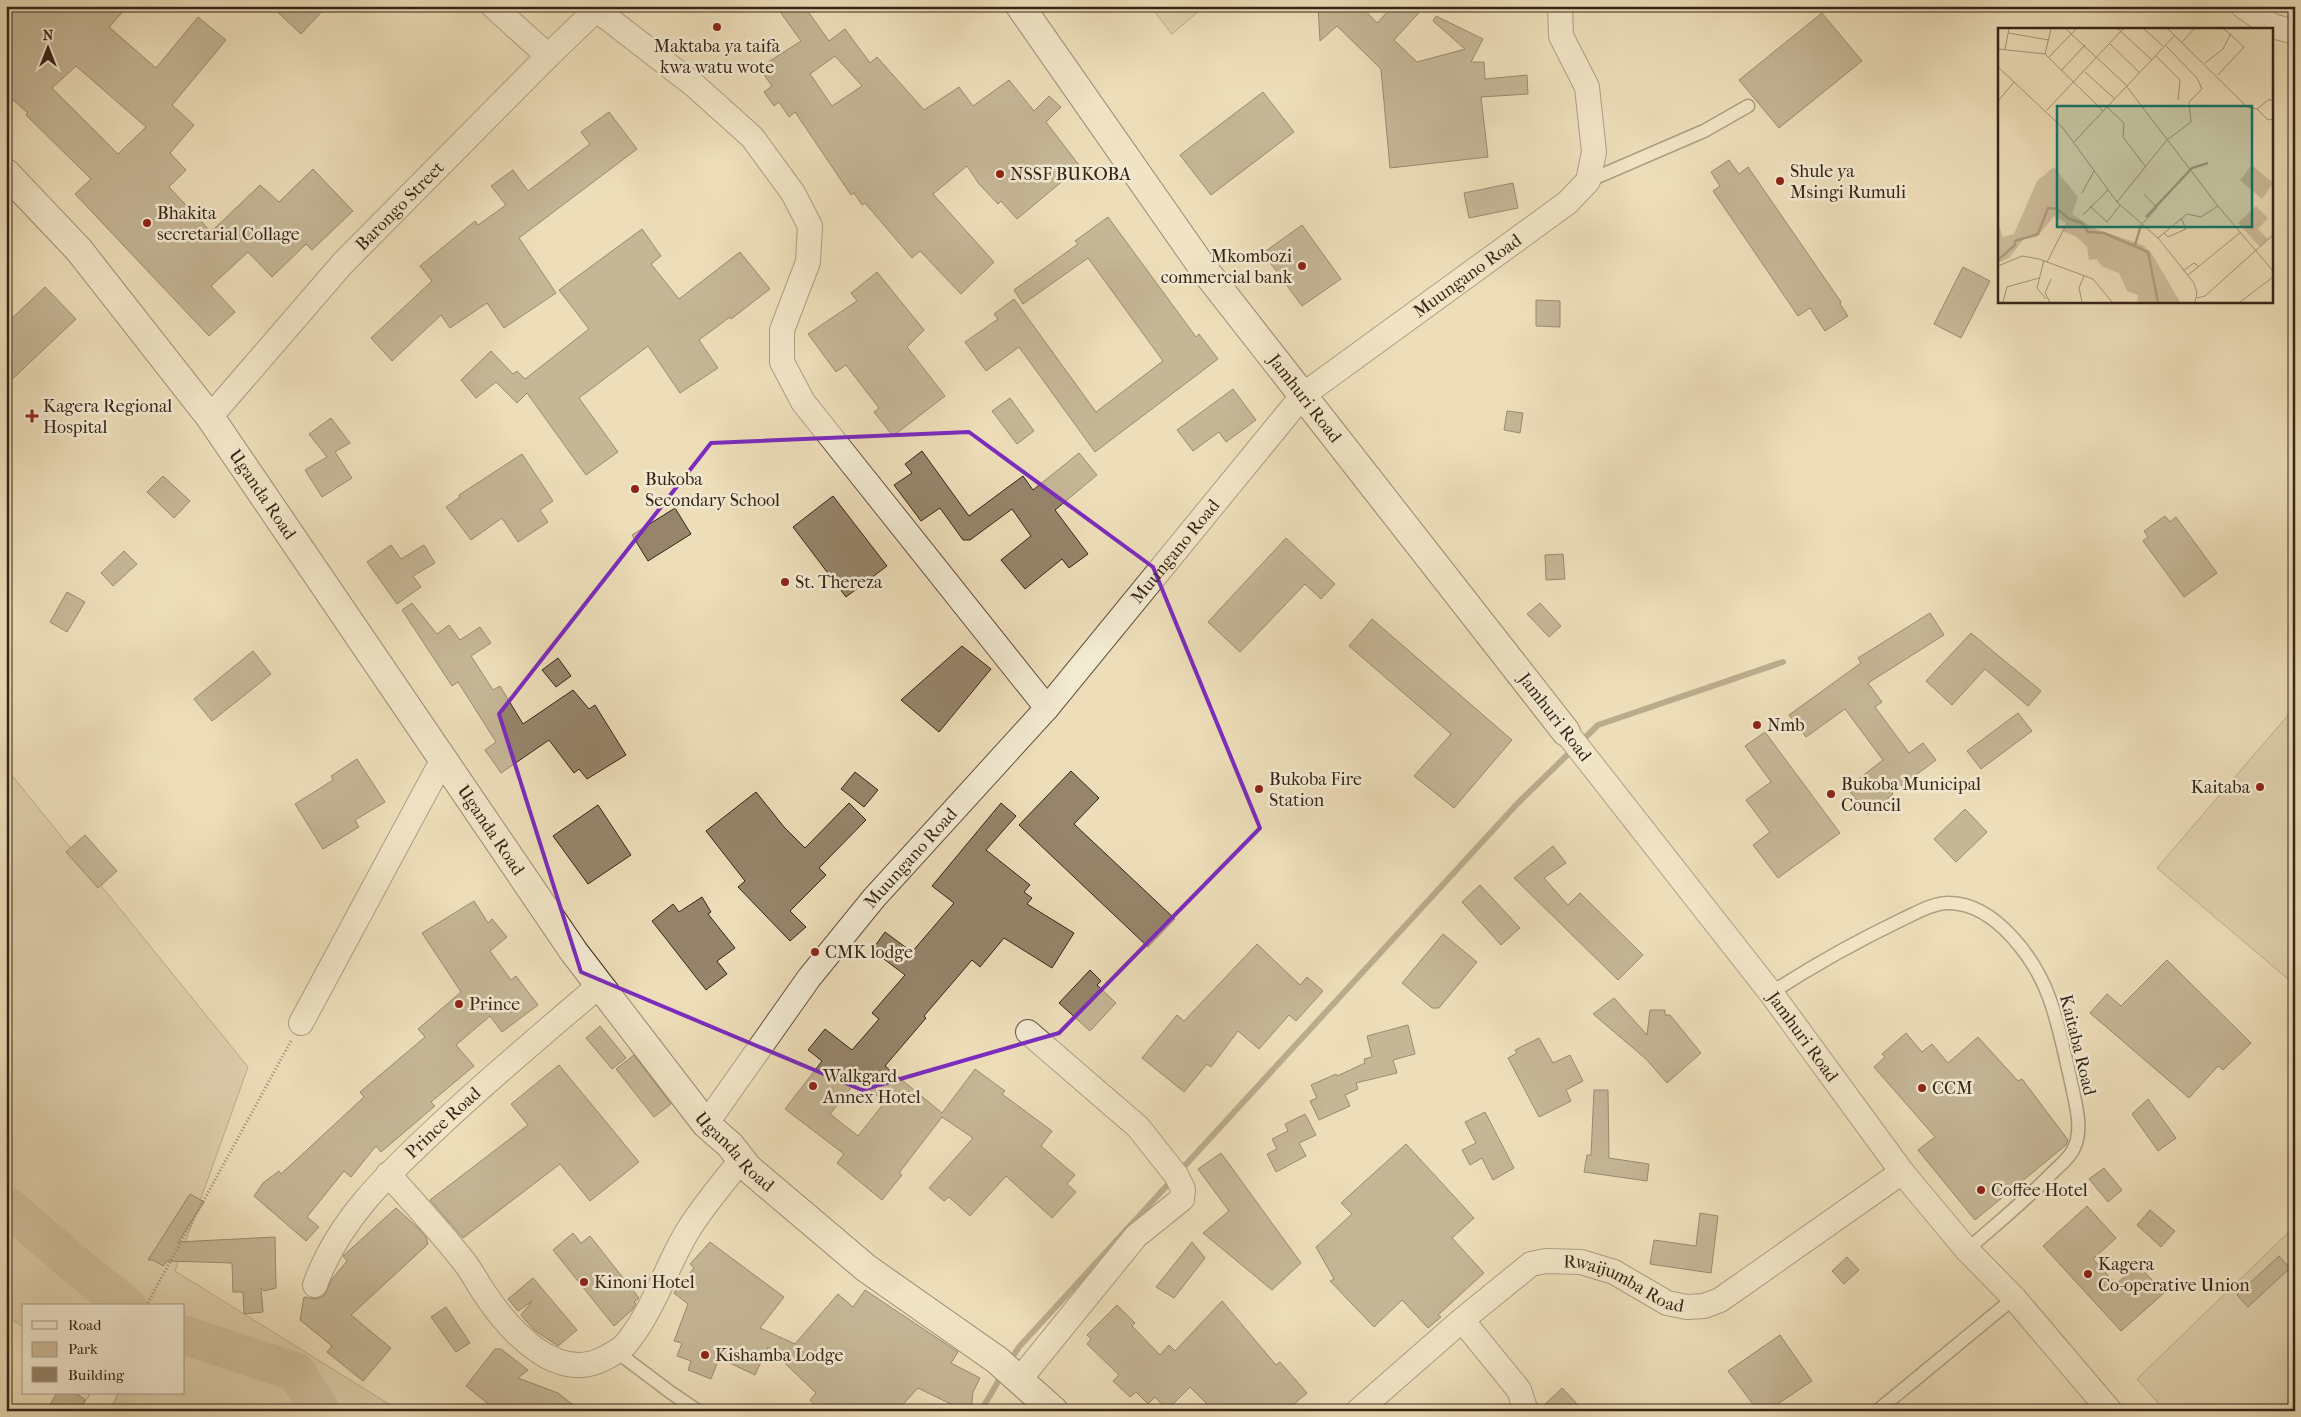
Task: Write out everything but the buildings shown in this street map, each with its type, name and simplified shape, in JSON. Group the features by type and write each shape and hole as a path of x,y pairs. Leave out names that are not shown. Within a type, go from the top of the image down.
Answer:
{"main road":[{"name":"Jamhuri Road","path":"1020,6 1203,268 1566,732"},
{"name":"Uganda Road","path":"6,173 79,250 210,417 574,952 706,1124 748,1168 866,1268 997,1360 1054,1411"}],"street":[{"path":"493,6 548,56"},
{"path":"1560,6 1561,36 1587,87 1594,152 1588,182"},
{"path":"2243,6 2272,26 2295,32"},
{"path":"598,8 694,85 752,137 793,193 810,226 808,262 782,330 782,362 803,402 1047,708"},
{"name":"Barongo Street","path":"210,417 343,263 598,8"},
{"name":"Muungano Road","path":"706,1124 809,978 868,905 1047,708 1303,395 1567,203 1588,182"},
{"name":"Jamhuri Road","path":"1566,732 1771,993 1902,1172 1967,1250 2014,1298 2110,1411"},
{"path":"301,1023 443,759"},
{"name":"Prince Road","path":"315,1285 330,1250 373,1189 459,1107 600,985"},
{"path":"1020,1379 1136,1236 1182,1200 1184,1196 1183,1189 1176,1175 1138,1127 1028,1032"},
{"path":"388,1174 466,1264 485,1295 509,1326 549,1357 567,1364 590,1365 617,1352 625,1344 654,1299 667,1268 688,1230 741,1160"},
{"name":"Rwaijumba Road","path":"1358,1411 1462,1320 1531,1264 1546,1261 1581,1262 1614,1272 1666,1303 1687,1307 1704,1306 1720,1300 1902,1172"},
{"path":"1462,1320 1519,1390 1526,1411"},
{"path":"94,1411 104,1394"}],"lane":[{"path":"1588,182 1704,131 1748,106"},
{"name":"Kaitaba Road","path":"1771,993 1872,934 1920,912 1948,903 1976,908 2006,928 2030,961 2050,999 2062,1039 2075,1102 2077,1128 2074,1148 2065,1160 2033,1192 1967,1250"},
{"path":"1877,1411 2014,1298"},
{"path":"617,1352 698,1411"}],"path":[{"path":"147,1304 301,1023"}],"highlighted area":[{"path":"969,432 1153,567 1260,828 1059,1033 862,1090 581,972 499,714 711,443"}],"green space":[{"path":"1150,6 1205,6 1172,34"},
{"name":"Kaitaba","path":"2295,707 2295,985 2157,868"},
{"path":"6,768 248,1067 175,1271 400,1411 98,1411 104,1394 185,1394 185,1304 22,1304 22,1326 6,1316"},
{"path":"2295,1226 2295,1411 2165,1411 2137,1379"}],"waterway":[{"path":"1179,1172 1517,804 1598,725 1783,662"},
{"path":"1009,1362 1019,1347 1172,1180"},
{"path":"6,1205 124,1304"},
{"path":"185,1335 296,1372 321,1411"},
{"path":"981,1411 1003,1373"}],"place":[{"name":"Maktaba ya taifa kwa watu wote","path":"717,27"},
{"name":"NSSF BUKOBA","path":"1000,174"},
{"name":"Shule ya Msingi Rumuli","path":"1780,181"},
{"name":"Bhakita secretarial Collage","path":"147,223"},
{"name":"Mkombozi commercial bank","path":"1302,266"},
{"name":"Kagera Regional Hospital","path":"32,416"},
{"name":"Bukoba Secondary School","path":"635,489"},
{"name":"St. Thereza","path":"785,582"},
{"name":"Nmb","path":"1757,725"},
{"name":"Kaitaba","path":"2260,787"},
{"name":"Bukoba Fire Station","path":"1259,789"},
{"name":"Bukoba Municipal Council","path":"1831,794"},
{"name":"CMK lodge","path":"815,952"},
{"name":"Prince","path":"459,1004"},
{"name":"Walkgard Annex Hotel","path":"813,1086"},
{"name":"CCM","path":"1922,1088"},
{"name":"Coffee Hotel","path":"1981,1190"},
{"name":"Kagera Co-operative Union","path":"2088,1274"},
{"name":"Kinoni Hotel","path":"584,1282"},
{"name":"Kishamba Lodge","path":"705,1355"}]}
